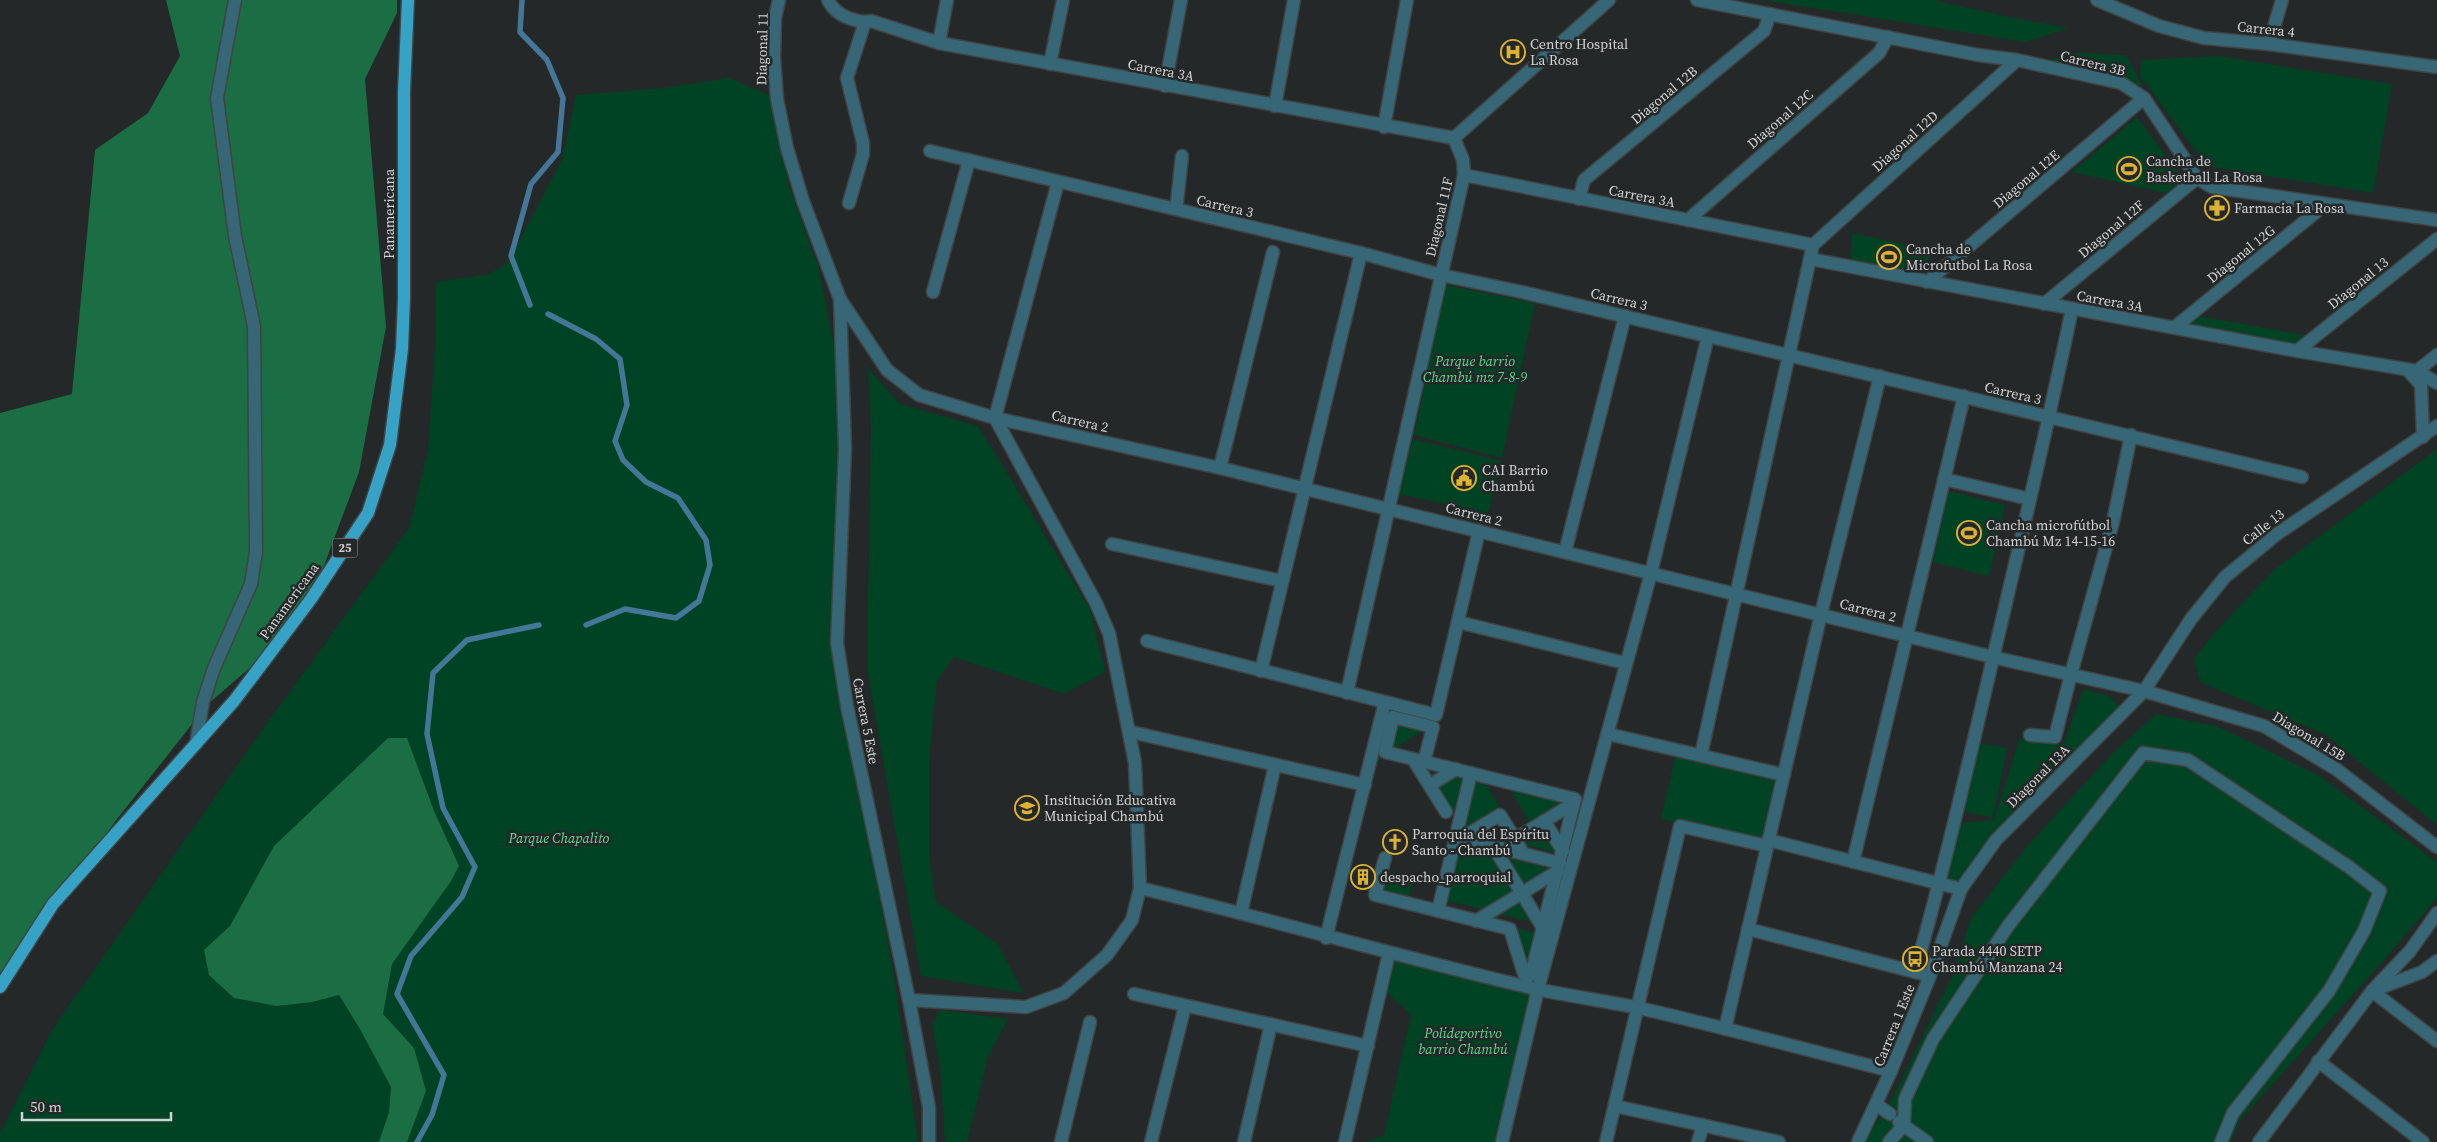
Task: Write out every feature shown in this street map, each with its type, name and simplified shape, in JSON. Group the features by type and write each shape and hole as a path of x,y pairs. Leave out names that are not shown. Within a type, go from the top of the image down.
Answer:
{"main road":[{"name":"Panamericana","path":"0,987 53,904 234,701 311,599 368,513 390,445 402,349 404,298 404,92 408,0"}],"street":[{"path":"196,744 203,702 214,668 251,584 256,552 254,326 235,236 217,98 235,0"},
{"name":"Diagonal 11","path":"779,0 775,18 776,99 802,201 840,299"},
{"name":"Carrera 3A","path":"828,0 831,7 849,20 870,21 939,43 1384,127 1454,138"},
{"path":"939,43 947,0"},
{"path":"1050,64 1063,0"},
{"path":"1165,86 1181,0"},
{"path":"1275,106 1294,0"},
{"path":"1384,127 1407,0"},
{"path":"1454,138 1609,0"},
{"name":"Carrera 3B","path":"1697,0 2017,60 2121,83 2144,98 2197,178"},
{"name":"Carrera 4","path":"2098,0 2159,26 2204,38 2269,44 2437,67"},
{"path":"2269,44 2282,0"},
{"name":"Diagonal 12B","path":"1579,198 1584,180 1764,32 1770,14"},
{"path":"849,203 863,154 863,143 847,78 865,22"},
{"name":"Diagonal 12C","path":"1688,220 1879,53 1888,37"},
{"name":"Diagonal 12D","path":"1814,245 2017,60"},
{"name":"Diagonal 12E","path":"1927,282 2144,98"},
{"name":"Diagonal 11F","path":"1347,693 1464,175 1464,160 1454,138"},
{"name":"Carrera 3","path":"930,151 1361,254 1441,275 1625,316 2302,476"},
{"path":"1177,202 1182,156"},
{"path":"933,292 969,160"},
{"name":"Carrera 3A","path":"1464,175 1814,245"},
{"path":"2197,178 2212,187 2437,220"},
{"name":"Diagonal 12F","path":"2044,304 2197,178"},
{"path":"909,1000 1026,1007 1064,993 1107,954 1132,920 1140,888 1135,762 1131,732 1109,633 1096,604 996,418 1058,182"},
{"name":"Diagonal 12G","path":"2175,327 2326,204"},
{"name":"Diagonal 13","path":"2297,351 2437,238"},
{"path":"1701,756 1788,355 1814,245"},
{"path":"1220,468 1273,252"},
{"path":"1261,671 1303,488 1361,254"},
{"name":"Carrera 3A","path":"1810,259 2412,371"},
{"name":"Carrera 2","path":"840,299 887,370 920,395 996,418 1220,468 2144,691"},
{"name":"Carrera 5 Este","path":"840,299 846,449 837,644 849,715 909,1000 929,1107 929,1142"},
{"path":"1916,972 1940,884 1994,656 2050,417 2072,309"},
{"path":"1565,552 1625,316"},
{"path":"1502,1142 1538,989 1651,573 1708,336"},
{"path":"2412,371 2437,355"},
{"path":"2412,371 2437,383"},
{"path":"2412,371 2421,385 2423,437"},
{"path":"1725,1029 1821,614 1880,376"},
{"path":"1853,862 1964,396"},
{"name":"Calle 13","path":"2144,691 2191,619 2225,577 2276,534 2437,426"},
{"path":"2030,735 2055,737 2114,522 2131,435"},
{"path":"1944,479 2030,499"},
{"path":"1147,641 1436,715 1479,531"},
{"path":"1112,544 1282,581"},
{"path":"1458,622 1625,663"},
{"name":"Diagonal 15B","path":"2144,691 2264,726 2336,768 2437,847"},
{"name":"Diagonal 13A","path":"1961,889 1996,840 2144,691"},
{"path":"1326,938 1385,702"},
{"path":"1131,732 1365,785"},
{"path":"1608,734 1784,775"},
{"path":"1889,1142 1905,1099 1933,1040 2008,926 2142,753 2188,760 2349,867 2380,891 2364,931 2329,991 2233,1113 2221,1142"},
{"path":"1385,858 1375,895 1510,929 1524,974 1528,976 1533,968 1575,799 1419,761 1430,786 1446,812"},
{"path":"1241,912 1275,765"},
{"path":"1430,786 1456,769"},
{"path":"1438,911 1459,837 1471,773"},
{"path":"1515,840 1574,803"},
{"path":"1459,837 1500,815 1524,853"},
{"path":"1544,821 1560,862"},
{"path":"1606,1142 1680,826 1853,862 1961,889"},
{"path":"1459,837 1560,862"},
{"path":"1493,846 1543,928"},
{"path":"1476,921 1522,893 1560,862"},
{"path":"1140,888 1241,912 1326,938 1538,989 1638,1008 1892,1071"},
{"name":"Carrera 1 Este","path":"1858,1142 1892,1071 1930,976 1961,889"},
{"path":"2259,1142 2372,991 2410,951 2437,913"},
{"path":"1748,929 1930,976"},
{"path":"1345,1142 1389,953"},
{"path":"2372,991 2422,972 2437,961"},
{"path":"2372,991 2437,1041"},
{"path":"1134,994 1368,1046"},
{"path":"1152,1142 1185,1006"},
{"path":"1061,1142 1090,1022"},
{"path":"1244,1142 1271,1024"},
{"path":"2318,1061 2423,1142"},
{"path":"1876,1104 1927,1142"},
{"path":"1615,1106 1779,1142"},
{"path":"1698,1142 1703,1125"}],"green space":[{"path":"166,0 397,0 397,13 365,79 386,327 359,472 303,622 208,704 114,823 0,987 0,413 72,394 95,150 148,113 180,56"},
{"path":"1764,0 1933,0 2069,28 2025,42"},
{"path":"2077,53 2126,55 2143,87 2036,63"},
{"path":"2218,56 2392,84 2373,193 2207,166 2140,76 2141,60"},
{"name":"Parque Chapalito","path":"729,78 771,96 789,186 819,269 835,351 843,463 843,698 894,976 918,1142 0,1142 0,1133 52,1030 262,730 409,528 428,450 435,347 436,282 490,274 508,262 562,160 576,95 663,88"},
{"path":"2137,117 2184,180 2170,194 2072,172"},
{"name":"Cancha de Microfutbol La Rosa","path":"1852,233 1930,250 1923,281 1850,264"},
{"name":"Parque barrio Chambú mz 7-8-9","path":"1446,285 1535,303 1502,458 1414,435"},
{"path":"2198,316 2310,336 2295,347 2185,328"},
{"path":"868,368 900,404 978,426 1090,609 1105,672 1064,694 954,657 937,681 929,760 929,856 936,902 998,944 1023,993 921,976 867,669 871,427"},
{"path":"1413,439 1502,461 1488,513 1399,494"},
{"path":"2437,449 2437,825 2326,735 2200,682 2194,659 2214,633 2274,570"},
{"name":"Cancha microfútbol Chambú Mz 14-15-16","path":"1949,491 2005,505 1989,576 1933,562"},
{"path":"2083,689 2108,696 2119,706 1963,883 1946,877 1961,823 1994,820 2020,738 2064,744"},
{"path":"2156,714 2217,726 2318,775 2437,862 2437,898 2241,1119 2231,1142 1864,1142 1891,1101 1954,972 1971,918 2029,844 2113,753"},
{"path":"1396,722 1426,729 1388,752"},
{"path":"388,738 407,738 434,811 459,866 451,881 392,964 383,1014 414,1048 426,1091 407,1142 379,1142 389,1112 391,1087 360,1029 339,995 312,1002 277,1006 234,998 209,975 204,950 230,926 274,846"},
{"path":"1975,742 2007,748 1993,818 1961,811"},
{"path":"1676,754 1779,777 1764,843 1661,819"},
{"path":"1457,774 1467,776 1457,815 1451,814 1435,787"},
{"path":"1475,779 1484,781 1501,809 1467,830 1462,829"},
{"path":"1509,787 1568,802 1531,825"},
{"path":"1543,827 1557,853 1522,844 1520,840"},
{"path":"1458,846 1494,855 1517,892 1485,910 1445,900"},
{"path":"1505,857 1553,869 1523,888"},
{"path":"1385,870 1414,878 1408,899 1379,892"},
{"path":"1520,898 1536,923 1495,913"},
{"path":"1513,927 1538,934 1529,969"},
{"name":"Polideportivo barrio Chambú","path":"1392,960 1533,994 1498,1142 1366,1142 1384,1135 1411,1015 1385,991"},
{"path":"940,1010 1008,1019 988,1057 967,1142 945,1142 940,1066 932,1025"}],"waterway":[{"path":"522,0 520,32 547,60 563,98 558,152 531,184 511,256 530,305"},
{"path":"548,314 596,339 620,359 627,405 615,441 623,460 646,482 678,498 706,540 710,565 699,601 676,618 625,609 586,625"},
{"path":"417,1142 432,1115 444,1075 397,994 411,956 462,897 475,867 443,808 427,734 433,673 467,640 539,625"}],"place":[{"name":"Centro Hospital La Rosa","path":"1513,52"},
{"name":"Cancha de Basketball La Rosa","path":"2129,169"},
{"name":"Farmacia La Rosa","path":"2217,208"},
{"name":"Cancha de Microfutbol La Rosa","path":"1889,257"},
{"name":"CAI Barrio Chambú","path":"1464,478"},
{"name":"Cancha microfútbol Chambú Mz 14-15-16","path":"1969,533"},
{"name":"Institución Educativa Municipal Chambú","path":"1027,808"},
{"name":"Parroquia del Espíritu Santo - Chambú","path":"1395,842"},
{"name":"despacho_parroquial","path":"1363,877"},
{"name":"Parada 4440 SETP Chambú Manzana 24","path":"1915,959"}]}
